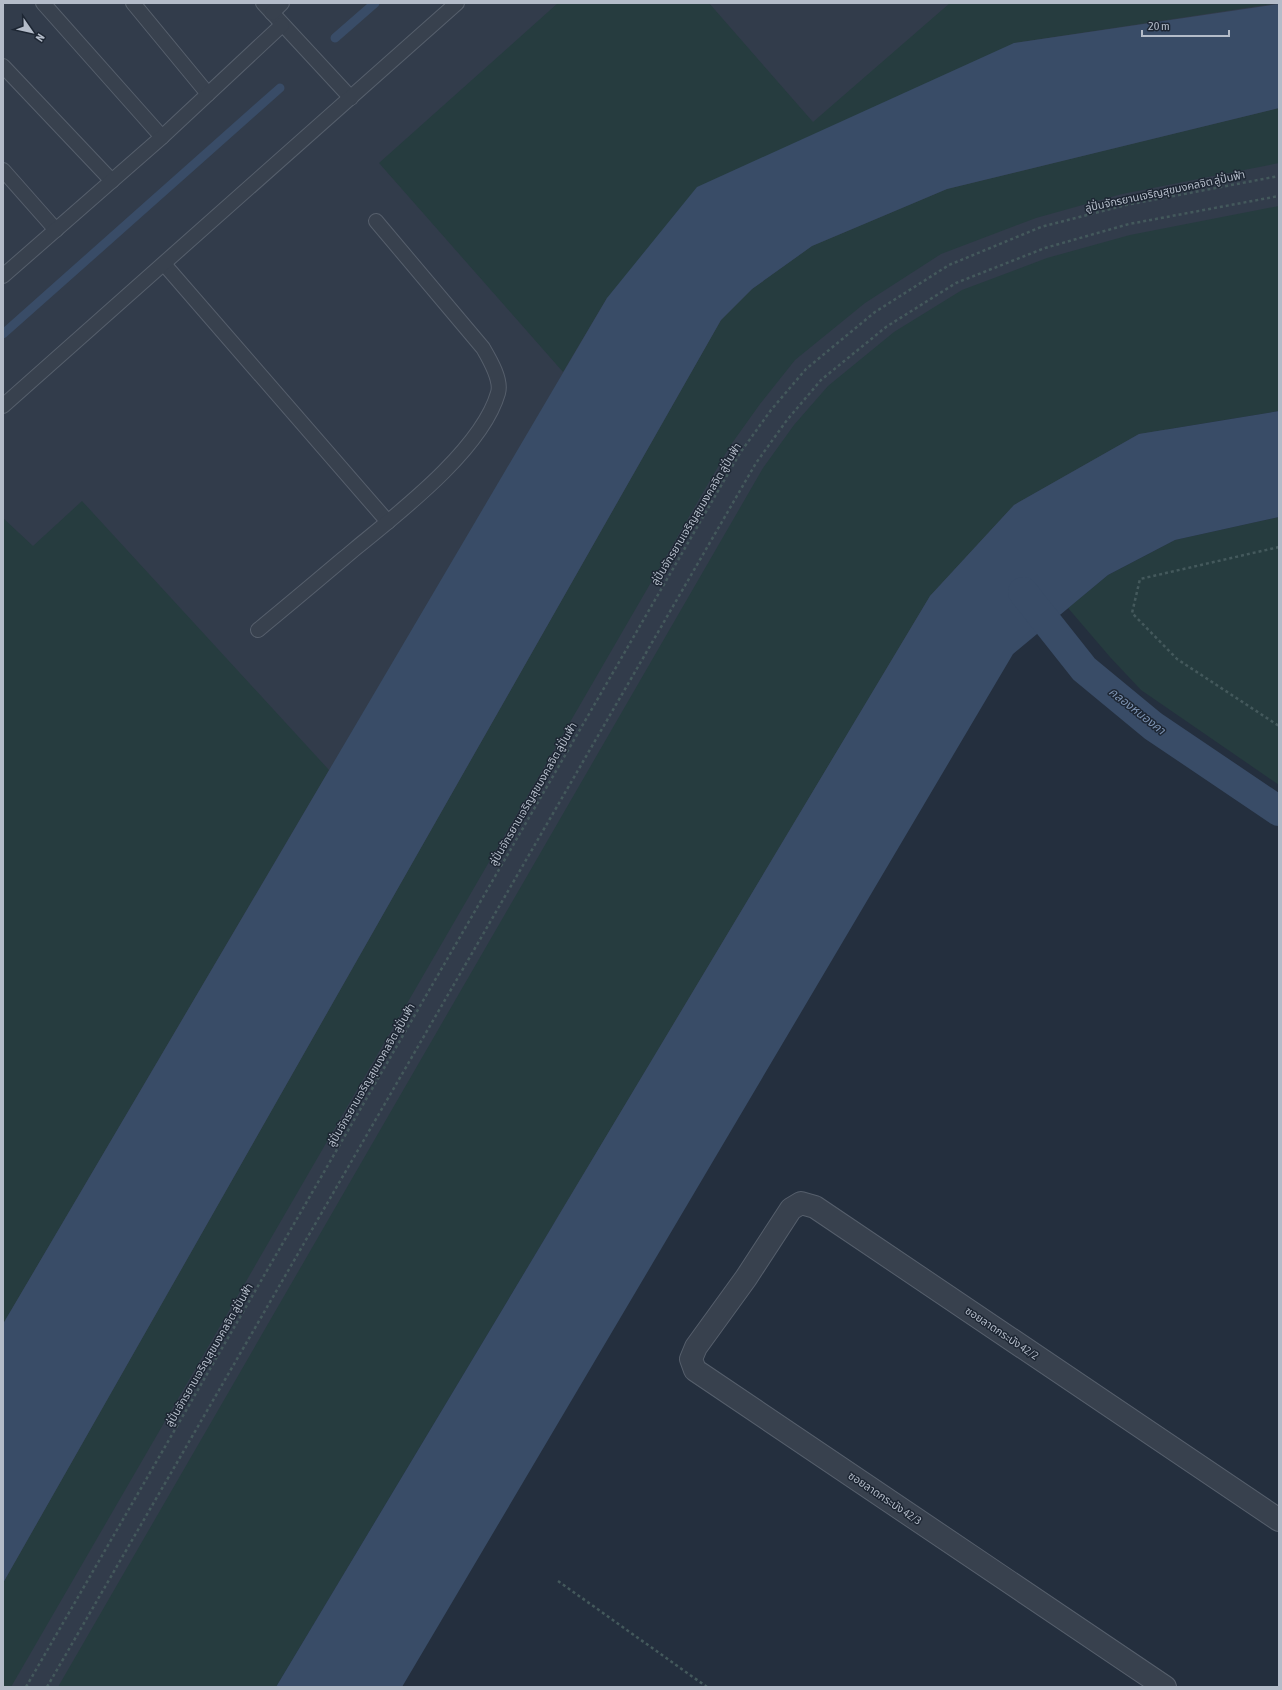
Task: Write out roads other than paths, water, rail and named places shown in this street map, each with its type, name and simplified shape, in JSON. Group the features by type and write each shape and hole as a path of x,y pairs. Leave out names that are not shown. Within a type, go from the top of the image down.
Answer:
{"street":[{"name":"ซอยลาดกระบัง 42/2","path":"746,1278 791,1209 801,1203 816,1206 1279,1520"},
{"name":"ซอยลาดกระบัง 42/3","path":"746,1278 696,1347 691,1359 695,1370 1166,1687"}],"lane":[{"path":"43,3 162,137"},
{"path":"132,3 208,94"},
{"path":"282,3 267,8 351,98"},
{"path":"3,406 457,3"},
{"path":"5,270 56,230 162,137 282,25"},
{"path":"3,66 112,181"},
{"path":"3,170 56,230"},
{"path":"258,630 388,522 446,469 477,435 491,411 498,392 494,369 483,348 376,221"},
{"path":"164,264 388,522"}],"water":[{"path":"1279,4 1279,108 947,189 812,246 752,289 721,320 3,1583 3,1324 607,298 697,187 1014,43"},
{"path":"1279,411 1279,517 1175,540 1108,575 1013,654 402,1687 276,1687 930,596 1014,505 1139,434"}],"waterway":[{"path":"335,38 375,3"},
{"path":"3,334 280,88"},
{"name":"คลองหนองคา","path":"1023,592 1084,669 1153,726 1279,811"}]}
